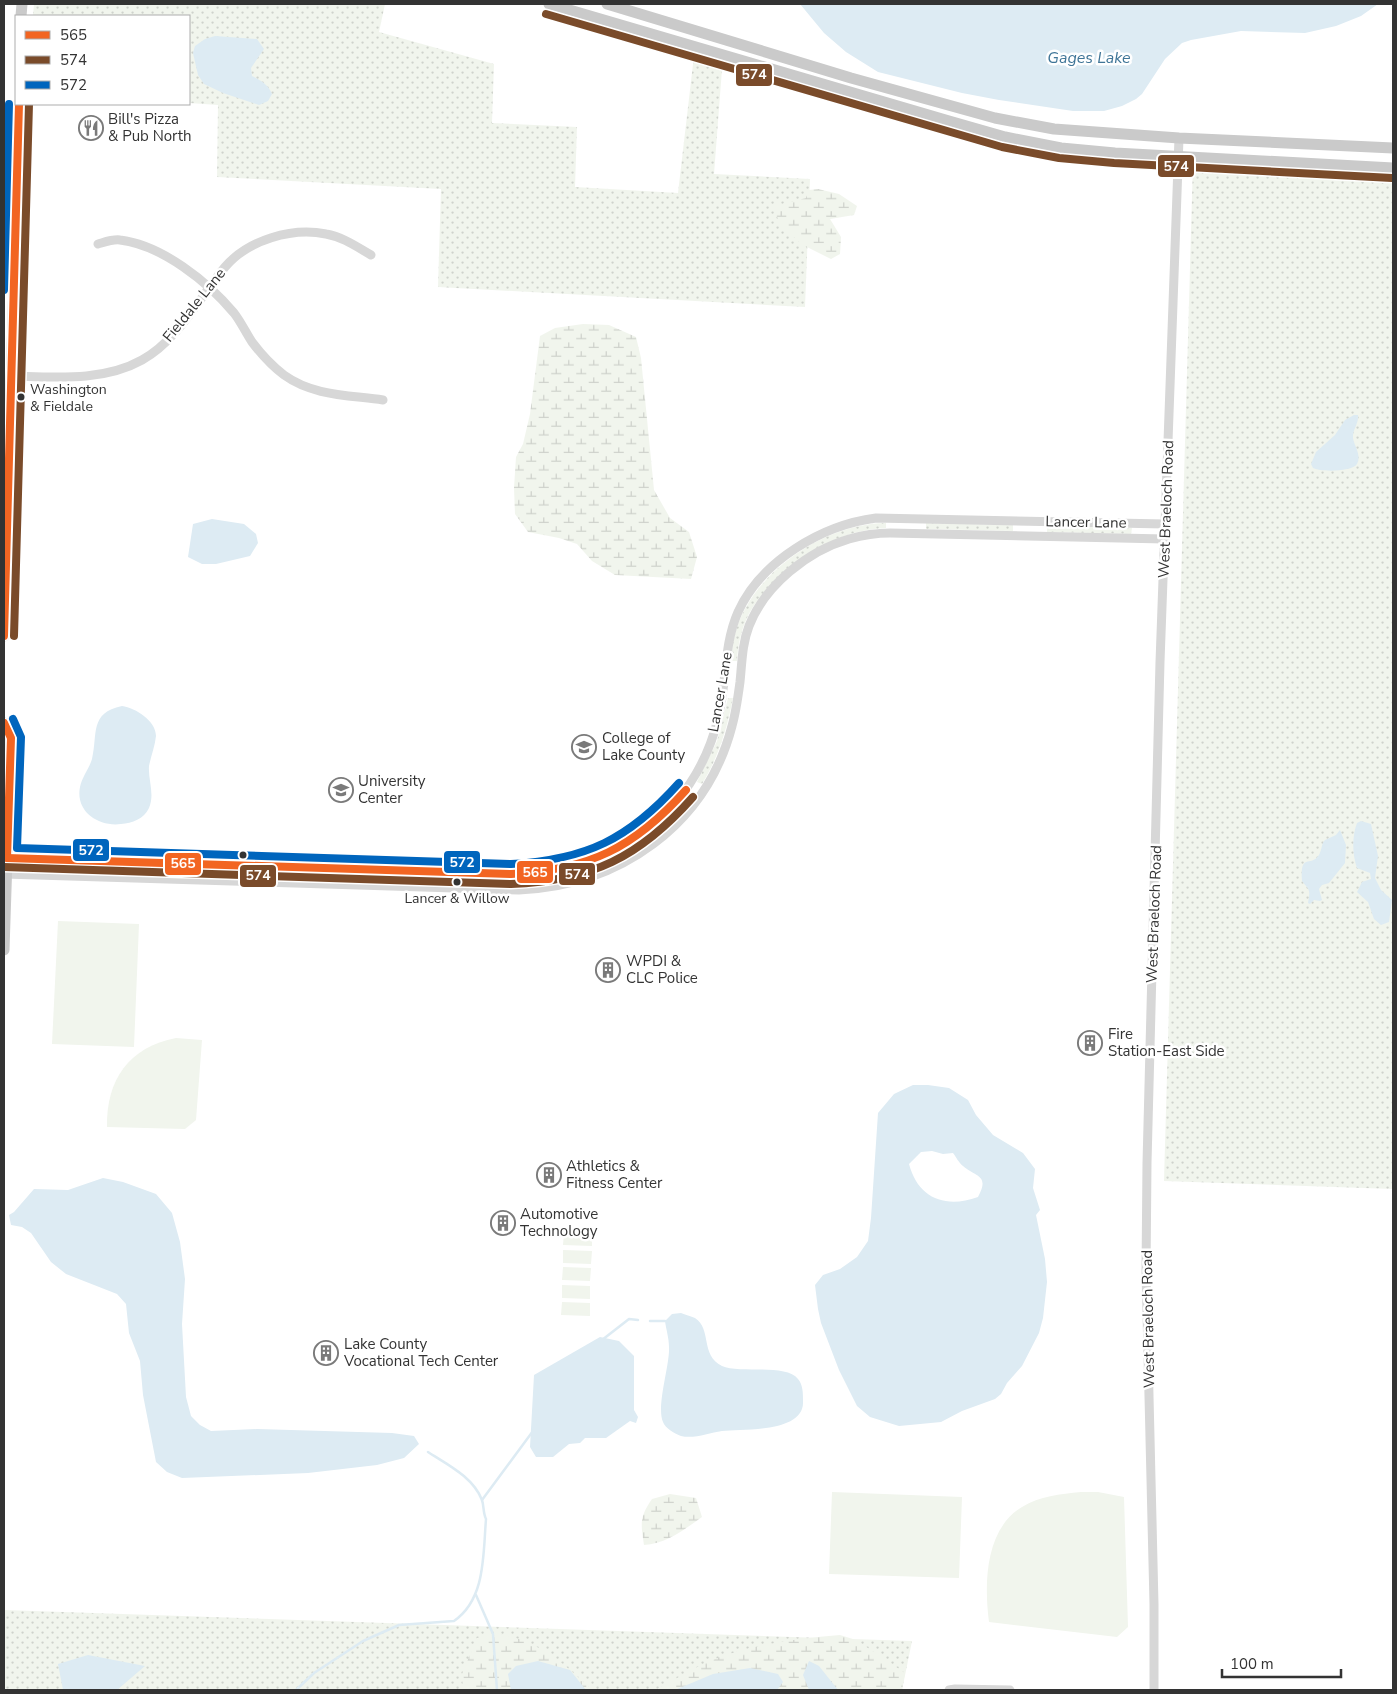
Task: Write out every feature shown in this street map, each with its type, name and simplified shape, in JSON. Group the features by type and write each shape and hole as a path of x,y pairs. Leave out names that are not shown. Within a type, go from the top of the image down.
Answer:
{"main road":[{"path":"549,4 722,56 1005,136 1061,148 1115,153 1393,168"},
{"path":"607,4 851,78 995,118 1054,129 1179,138 1393,148"},
{"path":"4,636 6,474 11,376 19,105"},
{"path":"4,723 10,738 5,858 4,950"}],"street":[{"name":"West Braeloch Road","path":"1154,1690 1147,1172 1165,539 1179,138"},
{"path":"4,143 18,150"},
{"path":"4,152 18,150"},
{"name":"Fieldale Lane","path":"11,376 93,376 118,370 142,360 175,332 226,266 237,256 248,248 282,235 295,232 327,234 344,240 371,255"},
{"path":"98,244 112,240 138,244 180,264 210,288 235,315 262,354 285,376 317,391 383,400"},
{"name":"Lancer Lane","path":"5,858 511,874 540,873 584,863 622,847 647,830 671,808 686,790 702,762 714,735 722,696 730,636 738,612 752,589 768,571 805,542 853,522 876,518 1166,524"},
{"name":"Lancer Lane","path":"5,874 519,890 546,888 583,879 613,868 643,852 665,836 699,797 718,764 729,735 738,700 744,641 755,612 783,578 823,550 865,535 890,533 1165,539"},
{"path":"950,1690 1010,1690"}],"green space":[{"path":"34,4 385,4 379,32 494,64 492,123 577,127 575,187 678,193 695,47 723,56 714,174 810,179 805,307 438,287 441,189 217,177 218,105 190,103 190,15 33,15"},
{"path":"1193,162 1393,172 1393,1189 1164,1181"},
{"path":"818,189 839,194 857,206 854,215 830,219 841,237 840,254 831,259 801,244 779,223 774,206 806,198 809,190"},
{"path":"583,324 609,325 636,337 641,358 654,490 670,518 689,532 697,557 691,579 615,575 592,561 577,544 559,538 528,532 515,514 516,457 523,444 530,414 540,336 555,328"},
{"path":"886,523 886,528 848,535 826,544 782,575 761,596 754,606 742,631 737,661 731,661 735,634 745,609 756,592 786,561 824,538 845,530 865,525"},
{"path":"926,523 1013,525 1013,531 926,529"},
{"path":"1047,526 1132,528 1131,534 1047,532"},
{"path":"728,698 733,698 725,732 713,764 702,784 697,782 717,741"},
{"path":"681,804 685,808 674,820 641,847 638,842 660,825"},
{"path":"614,856 616,861 573,877 531,884 500,885 500,879 544,877 586,867"},
{"path":"32,863 82,865 81,871 33,870"},
{"path":"86,865 207,869 207,875 85,872"},
{"path":"243,870 461,877 461,884 243,877"},
{"path":"58,921 139,924 134,1047 52,1044"},
{"path":"176,1038 202,1040 196,1120 185,1129 107,1127 111,1095 116,1081 124,1068 145,1049 160,1042"},
{"path":"564,1232 592,1233 592,1246 563,1245"},
{"path":"563,1250 592,1251 591,1264 563,1263"},
{"path":"563,1267 591,1268 590,1281 562,1280"},
{"path":"562,1285 590,1286 590,1299 562,1298"},
{"path":"562,1302 590,1303 590,1316 561,1315"},
{"path":"832,1492 962,1497 959,1578 829,1574"},
{"path":"1098,1492 1124,1497 1128,1627 1117,1637 989,1622 987,1575 994,1543 1001,1529 1010,1517 1029,1503 1050,1496"},
{"path":"670,1494 696,1498 702,1517 668,1539 644,1545 642,1521 645,1511 652,1499"},
{"path":"4,1610 912,1641 902,1690 4,1690"},
{"path":"493,1634 522,1640 535,1646 559,1661 592,1690 463,1690 462,1674 477,1638"},
{"path":"840,1635 856,1640 905,1673 902,1690 655,1690 703,1664 741,1650 790,1641"}],"water":[{"name":"Gages Lake","path":"800,4 1378,4 1361,16 1336,26 1305,33 1241,31 1182,43 1165,59 1142,94 1136,99 1122,106 1104,111 1073,111 962,93 878,72 846,52 824,33"},
{"path":"215,36 257,39 264,49 251,68 252,76 264,83 272,94 268,101 259,105 223,93 204,84 198,75 193,53 195,46 205,39"},
{"path":"1358,415 1353,435 1359,457 1357,464 1349,469 1336,471 1313,468 1311,464 1316,452 1335,435 1345,420"},
{"path":"212,519 244,524 256,534 258,543 250,556 216,564 202,564 188,557 193,524"},
{"path":"122,706 139,712 149,720 155,730 156,736 149,766 151,803 147,812 141,818 129,823 113,824 105,823 90,816 81,804 79,796 82,780 92,759 95,733 100,719 111,709"},
{"path":"1361,821 1371,824 1378,856 1375,878 1381,890 1392,900 1389,922 1381,925 1374,919 1368,902 1357,892 1362,882 1371,879 1370,873 1357,868 1354,857 1354,834 1357,823"},
{"path":"1340,830 1346,845 1345,863 1329,883 1322,885 1319,889 1322,900 1314,900 1310,904 1308,903 1309,890 1302,881 1304,863 1316,859 1325,840 1336,835"},
{"path":"913,1085 949,1088 968,1100 976,1115 993,1135 1023,1153 1035,1169 1033,1188 1040,1210 1036,1215 1045,1259 1047,1282 1043,1318 1039,1333 1022,1366 1007,1383 1001,1394 995,1399 962,1411 941,1422 899,1426 870,1417 857,1406 839,1370 821,1323 815,1285 823,1275 840,1269 857,1257 868,1241 878,1113 894,1094","holes":["932,1151 943,1154 953,1153 962,1165 980,1177 983,1184 978,1197 955,1202 944,1201 926,1193 919,1185 913,1176 909,1164 921,1152"]},
{"path":"103,1178 123,1182 156,1194 172,1213 180,1242 185,1279 182,1324 186,1397 191,1416 200,1425 211,1431 257,1429 392,1433 414,1436 419,1444 404,1458 377,1465 308,1473 182,1478 167,1472 156,1462 143,1395 140,1361 129,1333 126,1304 117,1294 66,1274 51,1262 31,1233 22,1227 11,1225 9,1215 14,1212 34,1189 68,1190"},
{"path":"681,1313 695,1318 700,1323 711,1355 722,1366 739,1369 783,1371 792,1374 798,1379 803,1392 803,1401 801,1411 794,1419 771,1427 722,1431 691,1437 681,1436 668,1429 661,1415 662,1396 669,1355 669,1340 665,1321 672,1314"},
{"path":"600,1337 619,1341 634,1356 634,1410 638,1417 636,1423 630,1421 606,1438 585,1438 580,1443 569,1444 553,1457 536,1457 530,1447 534,1375"},
{"path":"88,1655 145,1666 117,1690 63,1690 58,1664"},
{"path":"538,1661 570,1670 586,1690 511,1690 508,1674 516,1666"},
{"path":"809,1661 819,1666 838,1690 809,1690 803,1675"},
{"path":"750,1668 778,1674 783,1682 777,1690 675,1690 713,1674"}],"waterway":[{"path":"602,1340 629,1319 638,1320"},
{"path":"650,1321 665,1321"},
{"path":"482,1500 533,1431"},
{"path":"296,1690 314,1673 363,1641 399,1625 454,1621 472,1601 481,1575 483,1561 486,1519 482,1500 473,1485 466,1478 428,1452"},
{"path":"476,1595 493,1634 497,1690"}],"transit line":[{"name":"574","path":"546,14 1002,147 1059,158 1114,163 1392,178"},
{"name":"572","path":"4,290 9,104"},
{"name":"565","path":"4,636 19,105"},
{"name":"574","path":"14,636 29,105"},
{"name":"572","path":"13,719 21,737 17,848 511,864 538,862 562,858 584,851 624,832 642,819 679,783"},
{"name":"565","path":"4,723 11,738 7,858"},
{"name":"565","path":"7,858 511,874 539,872 587,861 628,841 648,827 686,790"},
{"name":"574","path":"4,867 511,884 540,882 566,878 612,862 633,850 653,835 693,797"}],"place":[{"name":"Bill's Pizza & Pub North","path":"91,128"},
{"name":"Washington & Fieldale","path":"21,397"},
{"name":"College of Lake County","path":"584,747"},
{"name":"University Center","path":"341,790"},
{"name":"Lancer & Willow","path":"457,882"},
{"name":"WPDI & CLC Police","path":"608,970"},
{"name":"Fire Station-East Side","path":"1090,1043"},
{"name":"Athletics & Fitness Center","path":"549,1175"},
{"name":"Automotive Technology","path":"503,1223"},
{"name":"Lake County Vocational Tech Center","path":"326,1353"}]}
